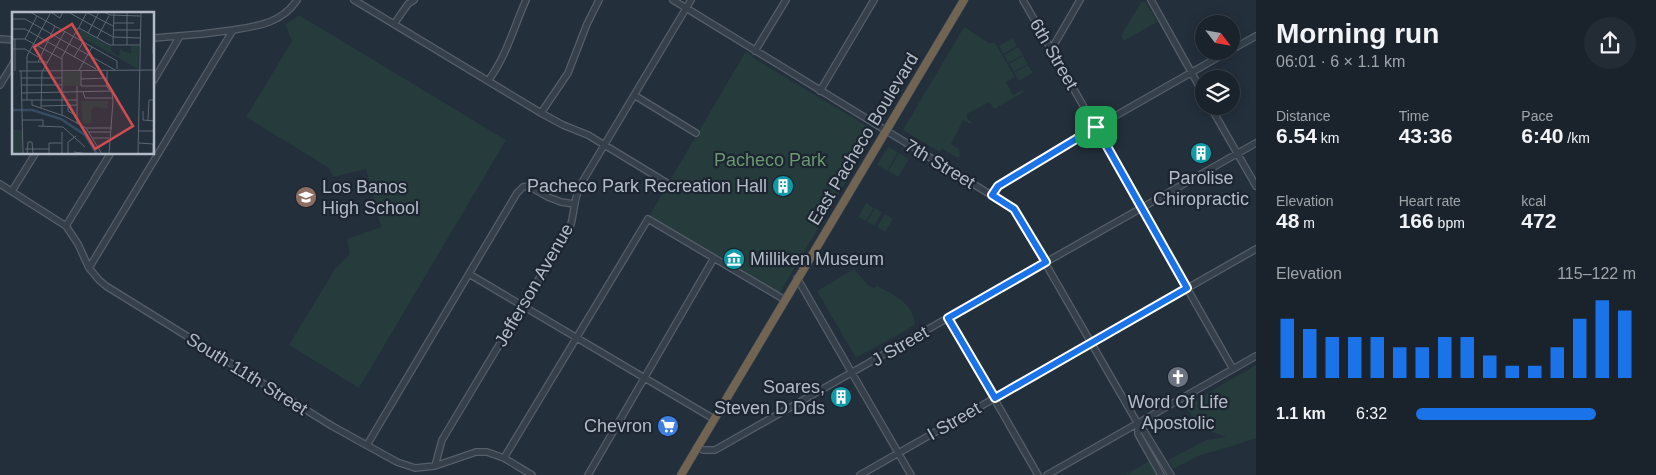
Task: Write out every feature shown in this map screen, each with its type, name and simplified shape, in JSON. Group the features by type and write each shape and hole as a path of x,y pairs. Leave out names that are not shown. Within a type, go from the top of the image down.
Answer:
{"highway":[{"name":"East Pacheco Boulevard","path":"681,475 964,0"}],"street":[{"path":"155,38 264,25 279,18 297,0"},
{"path":"354,0 541,113 563,125 588,135 667,183"},
{"path":"394,24 408,4 414,0"},
{"path":"488,81 508,48 526,0"},
{"path":"541,113 568,73 587,24 599,0"},
{"name":"7th Street","path":"673,0 1014,209 1138,424 1171,475"},
{"name":"Jefferson Avenue","path":"435,466 442,440 570,228 574,217 574,204 584,179 691,0"},
{"path":"755,51 786,0"},
{"path":"820,91 874,0"},
{"name":"6th Street","path":"1024,0 1233,369"},
{"path":"1051,50 1080,0"},
{"path":"1151,0 1195,79"},
{"path":"89,268 233,30"},
{"path":"155,78 180,36"},
{"path":"1240,45 1256,36"},
{"path":"992,195 998,186 1096,127 1214,60"},
{"path":"0,85 12,65"},
{"path":"634,95 696,133"},
{"path":"1215,115 1256,186"},
{"name":"J Street","path":"698,448 715,450 1256,143"},
{"path":"12,191 34,155"},
{"path":"66,226 109,155"},
{"name":"South 11th Street","path":"0,184 66,226 78,244 89,268 106,286 332,426 406,466 415,468 435,466 476,452 487,452 504,458 532,475"},
{"path":"367,445 517,193 529,186 561,202 574,204"},
{"path":"504,458 648,220 785,300"},
{"name":"I Street","path":"860,475 1256,249"},
{"path":"588,475 714,258"},
{"path":"469,274 714,419"},
{"path":"797,278 911,475"},
{"path":"948,318 1038,475"},
{"path":"1047,475 1256,356"},
{"name":"7th Street","path":"1138,424 1138,434 1161,475"}],"green space":[{"path":"1141,2 1146,2 1157,22 1124,41 1121,36"},
{"path":"299,15 506,140 359,388 289,345 335,269 350,254 347,239 381,227 366,169 333,177 329,168 246,117 292,41 285,25"},
{"path":"964,27 989,43 995,43 1015,77 1006,82 1013,95 1022,90 1024,92 994,109 989,102 967,114 967,119 972,122 971,124 963,120 951,144 959,149 960,156 958,158 942,149 940,152 903,130"},
{"path":"1013,38 1017,46 1003,54 999,46"},
{"path":"1018,47 1023,55 1008,63 1004,55"},
{"name":"Pacheco Park","path":"746,51 755,59 872,129 874,134 779,294 649,216"},
{"path":"1023,56 1028,64 1014,72 1009,64"},
{"path":"1028,65 1033,73 1019,81 1014,73"},
{"path":"888,147 898,152 887,171 877,165"},
{"path":"899,153 909,159 898,177 888,171"},
{"path":"866,203 874,208 866,221 858,217"},
{"path":"875,208 882,212 874,226 867,222"},
{"path":"885,214 893,219 885,232 877,227"},
{"path":"854,269 868,285 874,288 877,286 907,305 914,317 915,325 856,358 817,291"},
{"path":"1256,365 1256,438 1198,456 1173,469 1168,460 1206,440 1226,437 1202,427 1185,406"},
{"path":"1149,461 1157,475 1125,475"}],"place":[{"name":"Parolise Chiropractic","path":"1201,153"},
{"name":"Pacheco Park Recreation Hall","path":"783,186"},
{"name":"Los Banos High School","path":"306,197"},
{"name":"Milliken Museum","path":"734,259"},
{"name":"Word Of Life Apostolic","path":"1178,377"},
{"name":"Soares, Steven D Dds","path":"841,397"},
{"name":"Chevron","path":"668,426"}],"route":[{"path":"1096,127 1187,288 995,398 948,318 1046,262 1014,209 992,195 998,186 1096,127"}]}
